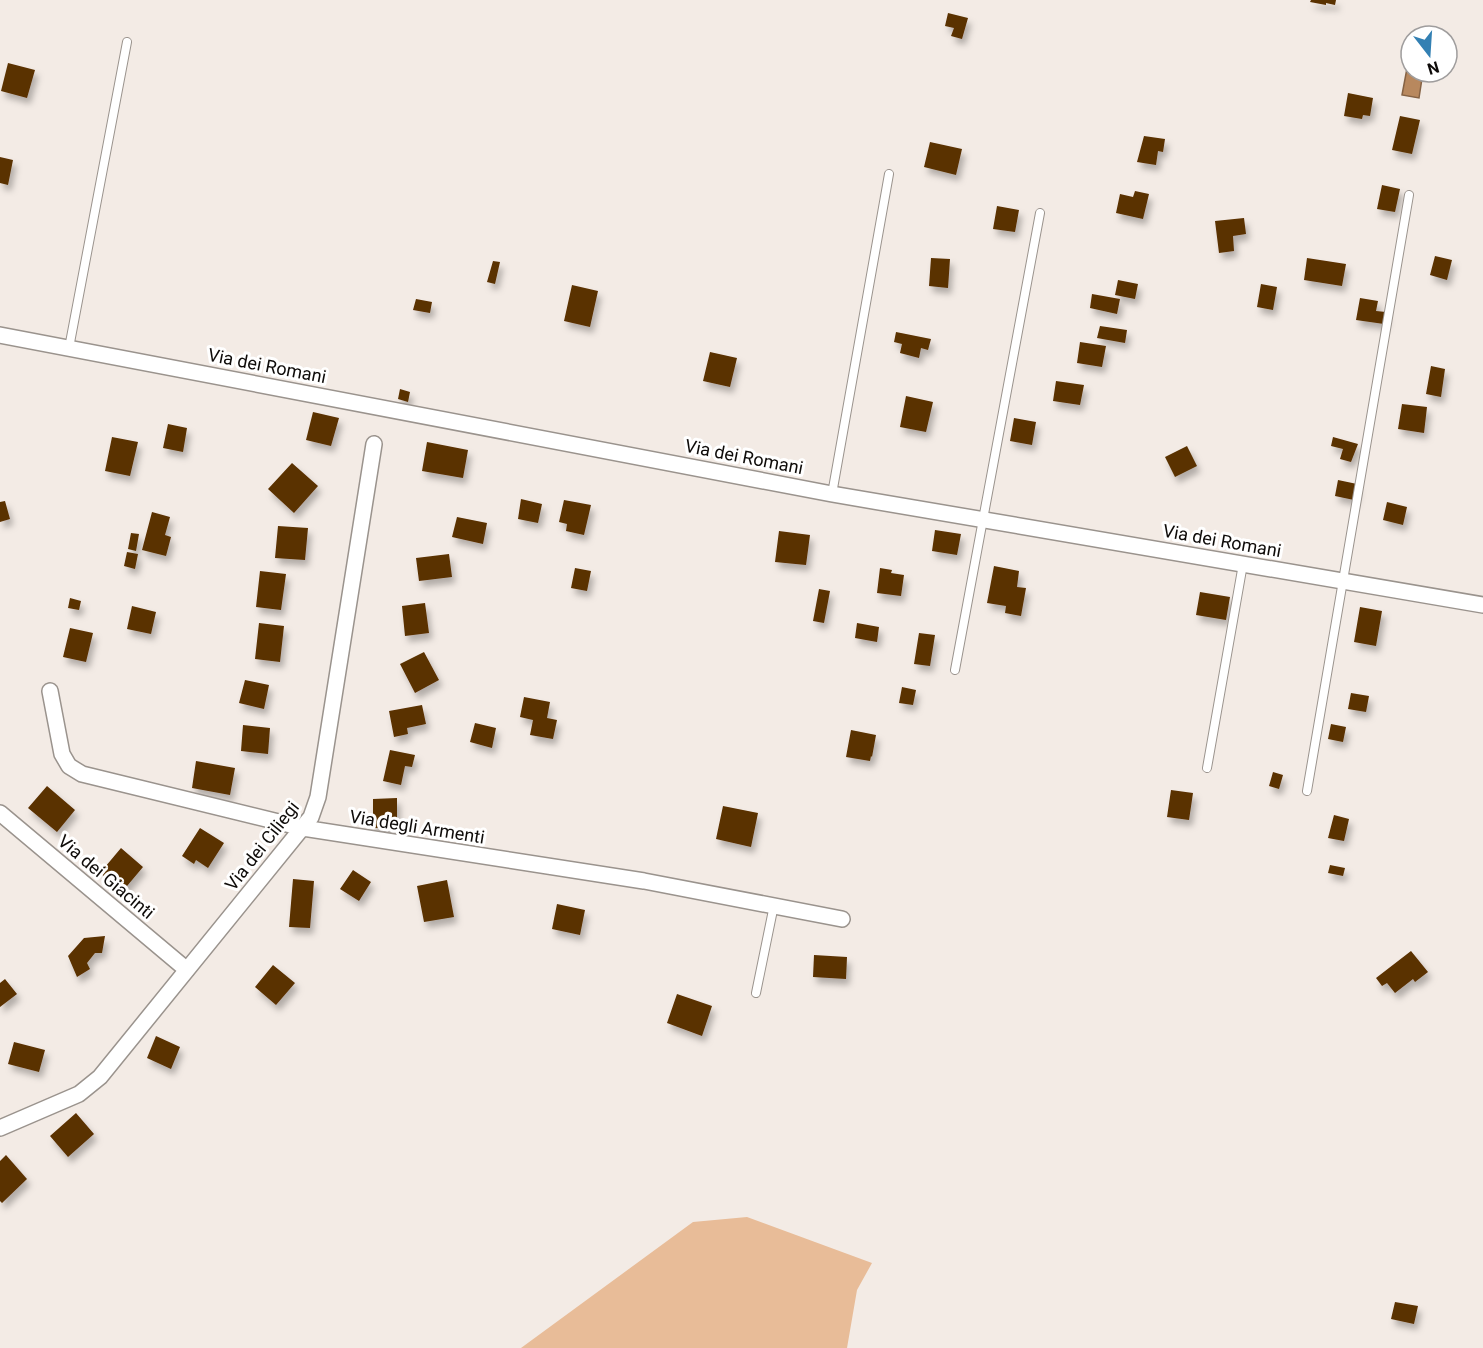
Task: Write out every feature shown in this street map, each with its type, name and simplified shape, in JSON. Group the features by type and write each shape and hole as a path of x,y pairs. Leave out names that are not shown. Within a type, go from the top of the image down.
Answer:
{"street":[{"name":"Via dei Romani","path":"0,335 832,494 1483,605"},
{"name":"Via dei Ciliegi","path":"0,1128 75,1096 90,1087 103,1075 314,812 375,444"},
{"name":"Via degli Armenti","path":"50,691 62,754 74,771 303,828 652,882 842,919"},
{"name":"Via dei Giacinti","path":"0,813 188,970"}],"lane":[{"path":"69,348 127,42"},
{"path":"832,494 889,174"},
{"path":"1307,791 1408,195"},
{"path":"955,670 1040,213"},
{"path":"1207,768 1243,564"},
{"path":"756,993 774,905"}],"shaded area":[{"path":"1404,84 1421,84 1419,98 1402,95"},
{"path":"747,1217 872,1263 857,1290 847,1348 521,1348 693,1222"}],"building":[{"path":"1311,0 1336,0 1335,5 1326,3 1326,5 1310,2"},
{"path":"948,13 968,18 962,39 951,36 954,28 945,26"},
{"path":"8,63 35,70 27,98 1,91"},
{"path":"1348,93 1373,98 1370,116 1363,115 1362,119 1344,116"},
{"path":"1400,116 1420,120 1412,154 1392,150"},
{"path":"1144,136 1165,139 1163,152 1158,151 1156,165 1137,162"},
{"path":"930,142 962,149 956,175 924,167"},
{"path":"0,157 13,160 8,185 0,183"},
{"path":"1382,185 1400,189 1395,212 1377,209"},
{"path":"1135,191 1149,194 1143,219 1116,213 1120,194 1133,197"},
{"path":"997,206 1019,210 1015,232 993,229"},
{"path":"1244,218 1246,234 1233,236 1234,251 1219,253 1215,221"},
{"path":"1435,256 1452,260 1447,280 1430,275"},
{"path":"931,258 950,259 948,288 929,286"},
{"path":"1307,258 1346,264 1342,286 1304,280"},
{"path":"493,261 500,262 495,284 487,282"},
{"path":"1118,280 1138,284 1135,299 1115,295"},
{"path":"1261,284 1277,287 1273,310 1257,307"},
{"path":"572,285 598,291 590,327 564,321"},
{"path":"1092,294 1120,299 1117,314 1090,308"},
{"path":"1360,298 1378,301 1376,311 1386,312 1384,324 1356,320"},
{"path":"416,299 432,302 430,313 413,310"},
{"path":"1100,326 1127,330 1125,343 1097,338"},
{"path":"896,332 931,339 928,350 921,348 919,358 900,353 902,344 894,342"},
{"path":"1080,342 1106,346 1102,367 1077,363"},
{"path":"710,352 737,358 730,387 703,381"},
{"path":"1431,366 1445,369 1441,397 1426,394"},
{"path":"1056,381 1084,385 1080,405 1053,401"},
{"path":"400,389 410,392 408,402 398,399"},
{"path":"906,396 933,402 926,432 900,427"},
{"path":"1402,404 1427,407 1424,433 1398,429"},
{"path":"313,412 339,418 331,446 306,440"},
{"path":"1014,418 1036,422 1032,445 1010,441"},
{"path":"168,424 187,428 183,452 163,448"},
{"path":"112,437 138,442 130,476 105,471"},
{"path":"1333,437 1358,444 1351,462 1340,459 1343,449 1331,446"},
{"path":"427,442 468,450 463,478 422,471"},
{"path":"1187,446 1197,466 1175,477 1165,457"},
{"path":"292,463 318,486 294,513 268,489"},
{"path":"1338,480 1357,484 1354,500 1335,496"},
{"path":"521,499 542,504 538,523 518,519"},
{"path":"564,500 591,505 584,535 566,531 567,524 559,522"},
{"path":"5,501 10,519 0,522 0,502"},
{"path":"1387,502 1407,507 1403,525 1383,520"},
{"path":"152,512 170,517 165,535 171,537 166,556 142,550"},
{"path":"457,517 487,523 483,544 452,537"},
{"path":"278,526 308,528 305,560 275,558"},
{"path":"935,530 961,534 957,555 932,551"},
{"path":"779,531 810,535 806,565 775,562"},
{"path":"131,533 139,534 136,551 128,549"},
{"path":"127,552 138,554 135,569 124,566"},
{"path":"449,554 452,577 419,581 416,558"},
{"path":"994,566 1019,571 1017,587 1026,588 1021,616 1005,613 1006,606 987,603"},
{"path":"575,568 591,571 587,591 571,588"},
{"path":"880,568 904,575 901,596 877,593"},
{"path":"260,571 286,574 281,610 256,607"},
{"path":"819,589 830,591 824,623 813,621"},
{"path":"1200,592 1230,597 1226,620 1196,615"},
{"path":"70,598 81,601 79,610 68,608"},
{"path":"425,603 429,633 405,636 402,606"},
{"path":"132,606 156,612 151,634 127,629"},
{"path":"1360,607 1382,611 1376,646 1354,642"},
{"path":"259,623 284,626 280,662 255,659"},
{"path":"857,623 879,627 877,642 855,638"},
{"path":"70,628 93,633 86,662 63,657"},
{"path":"919,633 935,635 930,666 914,664"},
{"path":"424,652 439,680 415,693 400,664"},
{"path":"245,680 269,685 264,709 239,703"},
{"path":"902,687 916,690 913,705 899,703"},
{"path":"1351,693 1369,696 1366,712 1348,709"},
{"path":"524,697 550,702 547,718 557,720 553,739 530,735 533,720 520,717"},
{"path":"422,705 426,724 407,728 408,734 394,737 389,711"},
{"path":"475,723 496,728 492,748 470,742"},
{"path":"1331,724 1346,727 1343,742 1328,739"},
{"path":"243,725 270,728 268,754 241,751"},
{"path":"851,730 876,735 870,761 846,757"},
{"path":"390,750 415,755 412,767 405,766 401,785 383,781"},
{"path":"196,761 235,768 230,795 192,788"},
{"path":"1273,772 1283,775 1279,789 1269,786"},
{"path":"47,786 75,810 57,832 28,808"},
{"path":"1171,790 1193,793 1189,820 1167,817"},
{"path":"397,798 397,828 373,828 373,799"},
{"path":"723,806 758,813 751,847 716,839"},
{"path":"1334,815 1349,819 1344,841 1328,838"},
{"path":"200,828 224,843 208,868 196,860 194,864 182,856"},
{"path":"121,848 143,867 122,892 100,873"},
{"path":"1330,865 1345,868 1343,876 1328,873"},
{"path":"353,870 371,882 359,901 340,889"},
{"path":"293,879 314,881 310,928 289,927"},
{"path":"447,880 454,917 424,922 417,886"},
{"path":"557,904 585,910 580,935 552,929"},
{"path":"105,936 102,953 95,953 87,963 90,969 77,977 68,956 84,938"},
{"path":"1411,951 1428,972 1415,982 1413,979 1395,993 1387,983 1382,986 1376,978"},
{"path":"814,955 847,957 846,979 813,977"},
{"path":"273,965 295,983 276,1005 255,987"},
{"path":"5,979 17,994 0,1007 0,983"},
{"path":"677,994 712,1006 702,1036 667,1023"},
{"path":"156,1036 180,1047 171,1069 147,1058"},
{"path":"14,1042 45,1050 39,1072 8,1064"},
{"path":"76,1113 94,1134 68,1157 50,1136"},
{"path":"6,1155 27,1179 2,1203 0,1201 0,1161"},
{"path":"1395,1302 1418,1306 1414,1324 1391,1319"}]}
